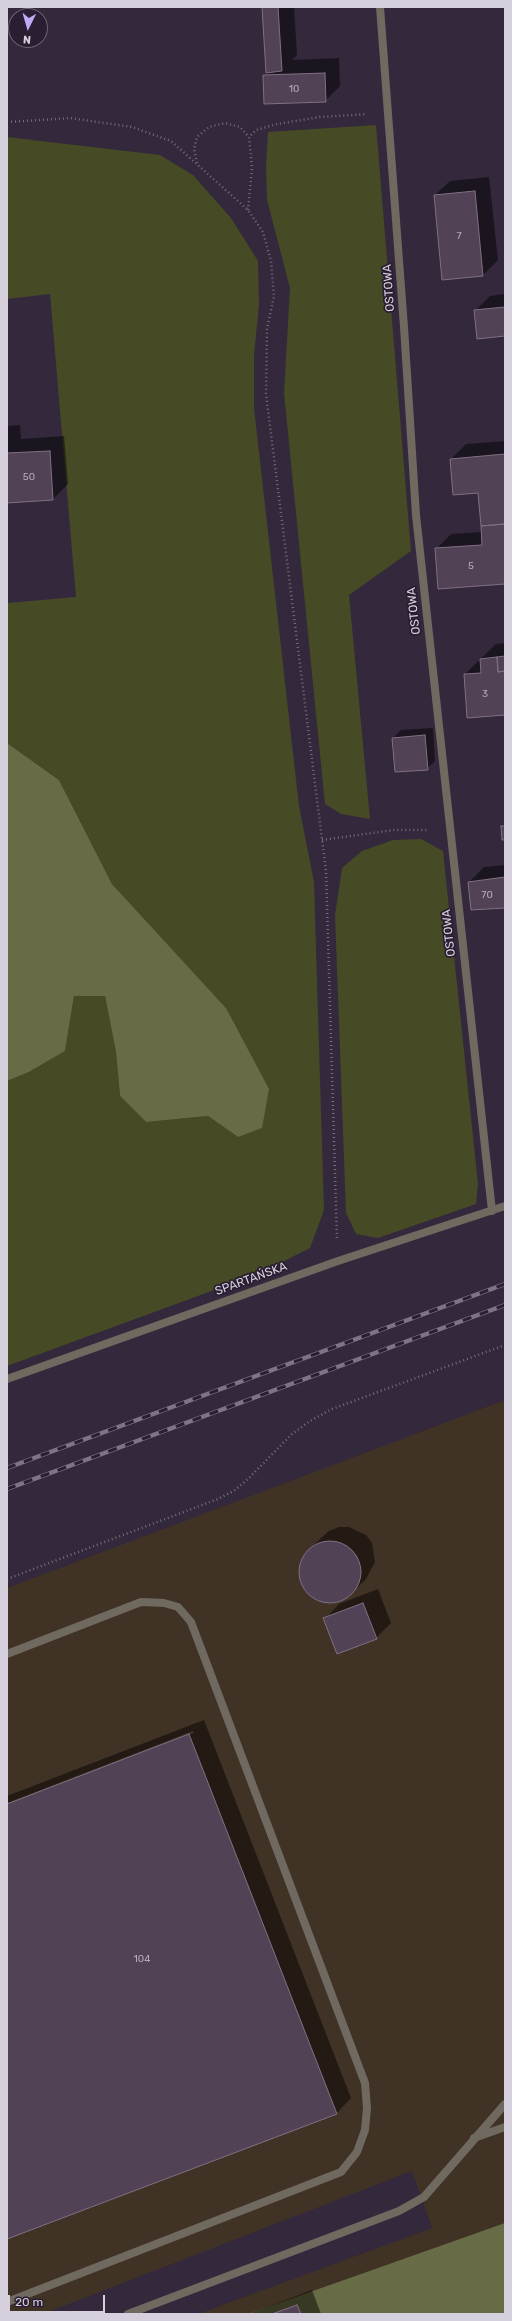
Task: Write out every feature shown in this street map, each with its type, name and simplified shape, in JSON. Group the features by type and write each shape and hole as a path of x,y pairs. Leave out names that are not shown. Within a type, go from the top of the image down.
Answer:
{"street":[{"name":"OSTOWA","path":"380,7 389,112 416,515 492,1211"},
{"name":"SPARTAŃSKA","path":"7,1379 338,1261 505,1206"},
{"path":"7,1654 141,1602 164,1603 178,1607 192,1622 365,2083 367,2108 365,2130 357,2152 341,2172 7,2302"},
{"path":"128,2314 399,2211 424,2196 505,2104"},
{"path":"474,2138 505,2127"}],"path":[{"path":"249,137 256,130 277,124 320,117 389,112"},
{"path":"7,122 70,118 132,127 171,141 248,210 263,232 271,261 274,296 267,329 266,394 326,871 335,1221 338,1261"},
{"path":"197,164 194,149 197,138 209,127 226,123 240,127 249,137 252,168 248,210"},
{"path":"322,840 394,830 437,830 450,834"},
{"path":"7,1579 218,1499 240,1486 292,1434 310,1420 332,1409 505,1345"}],"shaded area":[{"path":"505,1400 505,2314 198,2314 432,2228 412,2171 43,2314 7,2314 7,1588"}],"green space":[{"path":"376,125 411,551 349,595 370,819 341,814 325,804 284,393 290,288 267,200 266,166 268,132"},
{"path":"7,137 160,155 193,175 231,218 258,261 259,305 254,355 254,408 299,806 314,882 324,1210 310,1248 258,1274 7,1366 7,1081 29,1072 65,1051 74,996 105,996 116,1052 120,1096 146,1122 208,1116 238,1137 226,1008 112,884 59,780 7,743 7,603 76,597 50,294 7,299"},
{"path":"7,743 59,780 112,884 226,1008 269,1089 262,1128 238,1137 208,1116 146,1122 120,1096 116,1052 105,996 74,996 65,1051 29,1072 7,1081"},
{"path":"421,839 443,851 478,1184 476,1204 378,1238 356,1234 346,1213 335,915 342,868 362,851 393,840"},
{"path":"505,2223 505,2314 248,2314"}],"building":[{"path":"262,7 278,7 282,71 266,73"},
{"path":"325,73 326,102 264,104 263,75"},
{"path":"475,191 483,276 442,280 434,195"},
{"path":"505,307 505,336 477,339 474,310"},
{"path":"50,451 53,500 7,503 7,453"},
{"path":"505,454 505,524 481,526 478,493 453,495 450,459"},
{"path":"505,524 505,584 438,589 435,548 482,545 481,526"},
{"path":"505,656 505,671 498,672 497,657"},
{"path":"497,657 498,672 505,671 505,715 467,718 464,674 481,673 480,659"},
{"path":"425,735 428,770 395,772 392,738"},
{"path":"501,826 505,826 505,840 502,840"},
{"path":"505,877 505,908 471,910 468,882"},
{"path":"330,1541 342,1543 352,1550 359,1560 361,1572 359,1584 352,1594 342,1601 330,1603 318,1601 308,1594 301,1584 299,1572 301,1560 308,1550 318,1543"},
{"path":"363,1603 377,1639 337,1654 323,1618"},
{"path":"189,1734 337,2114 7,2239 7,1804"},
{"path":"297,2305 301,2314 272,2314"}],"railway":[{"path":"7,1468 505,1284"},
{"path":"7,1489 505,1305"}]}
